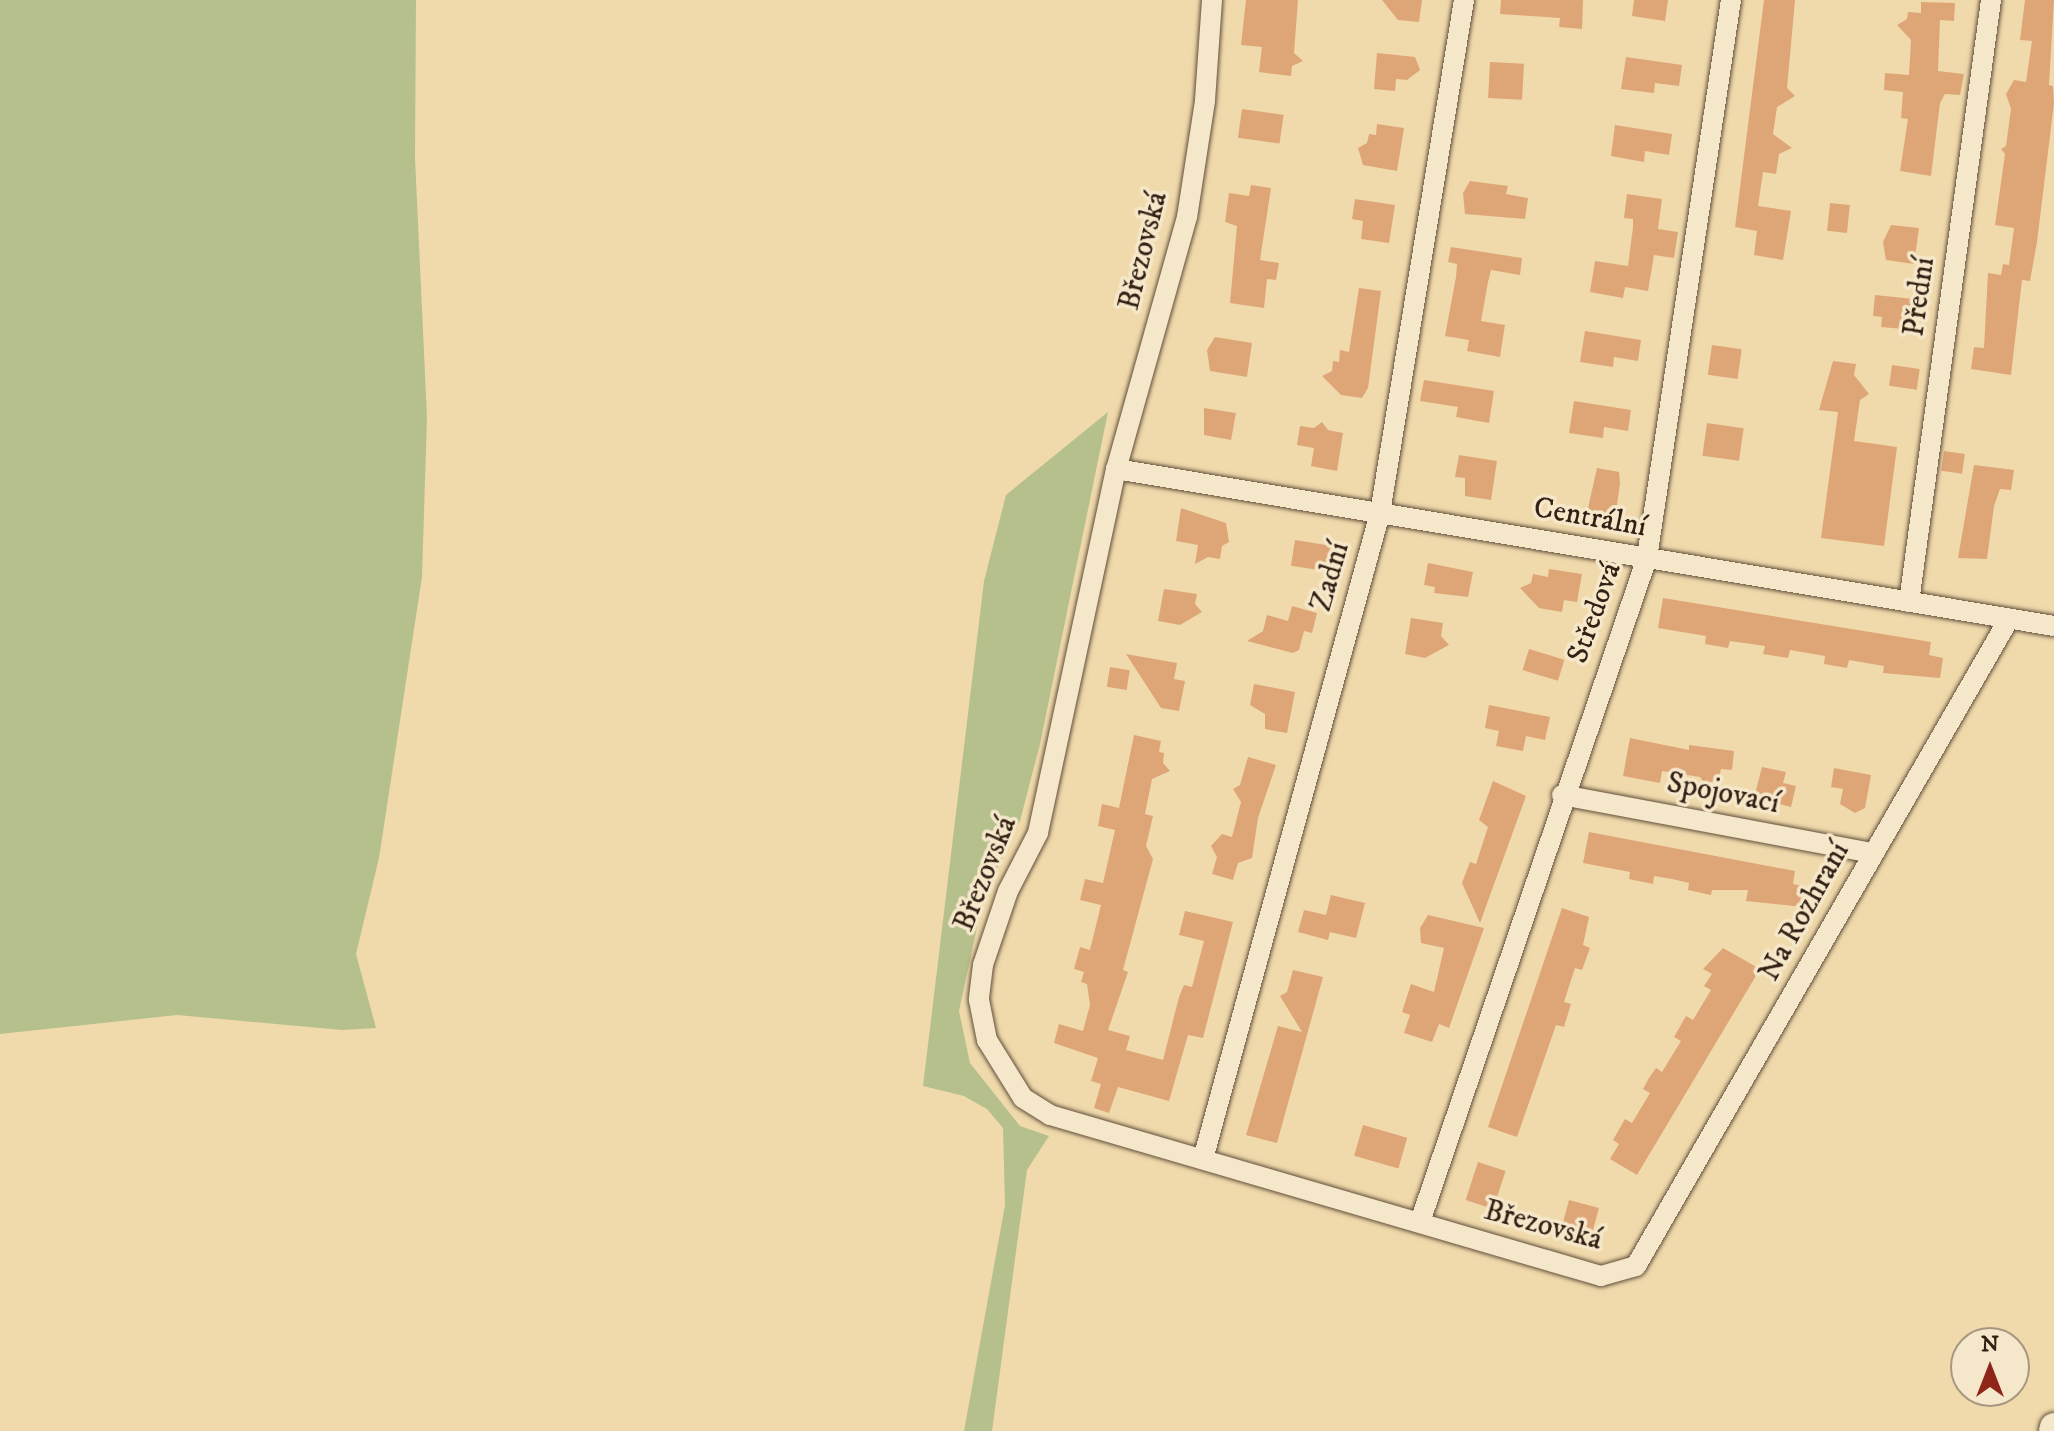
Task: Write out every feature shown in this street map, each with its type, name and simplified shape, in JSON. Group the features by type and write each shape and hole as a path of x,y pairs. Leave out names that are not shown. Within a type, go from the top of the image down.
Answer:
{"street":[{"name":"Březovská","path":"1212,0 1205,101 1187,217 1116,469 1038,833 1008,891 983,965 979,1000 987,1040 1023,1098 1050,1115 1601,1276 1636,1266 1657,1235"},
{"name":"Zadní","path":"1203,1159 1380,513 1464,0"},
{"name":"Středová","path":"1420,1222 1562,795 1647,558 1731,0"},
{"name":"Přední","path":"1909,602 1991,0"},
{"name":"Centrální","path":"1116,469 2054,626"},
{"name":"Na Rozhraní","path":"1657,1235 1872,853 2009,619"},
{"name":"Spojovací","path":"1562,795 1872,853"}],"green space":[{"path":"0,0 416,0 415,158 427,417 422,577 379,858 356,954 376,1028 342,1030 177,1015 0,1034"},
{"path":"1108,412 1040,744 1020,821 984,895 959,1011 970,1063 1020,1126 1049,1136 1027,1170 992,1431 964,1431 1005,1205 1003,1128 987,1109 964,1096 923,1086 984,581 1006,495"}],"building":[{"path":"1246,0 1298,0 1294,53 1303,61 1292,66 1291,76 1259,72 1262,47 1241,45"},
{"path":"1382,0 1422,0 1419,22 1398,20"},
{"path":"1501,0 1583,0 1582,29 1559,27 1560,18 1500,14"},
{"path":"1634,0 1668,0 1665,21 1632,16"},
{"path":"1764,0 1795,0 1787,88 1795,96 1777,107 1773,134 1792,148 1779,154 1776,174 1763,172 1758,206 1791,211 1783,260 1754,255 1757,231 1735,227"},
{"path":"2025,0 2054,0 2049,85 2053,86 2054,103 2037,242 2030,281 2022,280 2011,375 1971,369 1974,347 1984,348 1988,273 2001,275 2003,264 2009,265 2014,228 1995,225 2005,154 2001,149 2006,146 2011,109 2006,94 2014,80 2026,82 2032,41 2020,40"},
{"path":"1921,2 1955,3 1954,21 1940,20 1938,71 1964,74 1960,95 1945,94 1940,103 1931,176 1900,171 1908,119 1901,118 1903,92 1884,90 1885,73 1909,75 1911,40 1897,25 1907,19 1908,12 1921,13"},
{"path":"1377,53 1415,57 1420,70 1407,80 1396,79 1395,91 1374,89"},
{"path":"1626,57 1682,65 1679,86 1655,83 1654,93 1621,89"},
{"path":"1490,62 1524,64 1522,100 1488,98"},
{"path":"1242,109 1284,115 1280,144 1238,138"},
{"path":"1377,124 1404,128 1397,171 1363,165 1358,148 1367,143 1369,134 1376,135"},
{"path":"1615,125 1672,134 1669,155 1645,151 1644,162 1611,156"},
{"path":"1470,181 1508,186 1506,194 1528,198 1525,219 1465,214 1463,193"},
{"path":"1251,185 1271,188 1260,260 1279,263 1276,280 1267,279 1264,308 1230,303 1237,226 1225,222 1229,193 1249,196"},
{"path":"1627,194 1662,199 1658,229 1678,232 1674,258 1654,255 1648,291 1625,287 1623,298 1590,292 1595,261 1628,266 1633,219 1624,218"},
{"path":"1355,199 1395,205 1389,243 1361,239 1363,221 1352,219"},
{"path":"1830,203 1850,205 1847,233 1827,231"},
{"path":"1891,225 1919,228 1914,264 1886,260 1883,242"},
{"path":"1451,247 1522,258 1520,275 1491,270 1488,282 1481,321 1505,325 1500,357 1467,351 1469,340 1445,336 1457,264 1448,262"},
{"path":"1359,288 1381,291 1368,388 1362,398 1341,395 1322,376 1332,371 1333,361 1339,362 1340,350 1349,352"},
{"path":"1875,295 1914,299 1911,320 1904,319 1903,329 1881,327 1882,317 1873,316"},
{"path":"1585,331 1641,340 1638,361 1614,357 1613,367 1580,362"},
{"path":"1215,337 1252,343 1247,377 1210,371 1207,350"},
{"path":"1712,345 1742,349 1738,379 1708,375"},
{"path":"1833,361 1856,364 1854,375 1869,394 1860,400 1854,441 1897,447 1884,546 1821,538 1838,412 1819,410"},
{"path":"1892,365 1920,369 1917,390 1889,386"},
{"path":"1424,380 1494,391 1489,423 1456,417 1458,407 1420,401"},
{"path":"1574,401 1631,410 1628,431 1604,427 1603,438 1569,433"},
{"path":"1204,408 1236,413 1231,440 1204,435"},
{"path":"1322,422 1328,430 1343,433 1337,471 1311,466 1314,448 1297,445 1300,426 1314,428"},
{"path":"1707,423 1744,428 1739,461 1702,456"},
{"path":"1944,451 1965,454 1962,474 1941,471"},
{"path":"1459,455 1497,461 1491,500 1465,496 1465,478 1455,477"},
{"path":"1974,465 2014,470 2011,490 2000,489 1994,506 1987,559 1958,558"},
{"path":"1597,468 1619,472 1620,483 1616,513 1601,517 1588,508"},
{"path":"1181,508 1226,523 1229,542 1222,546 1220,559 1208,557 1195,564 1198,545 1176,541"},
{"path":"1295,540 1331,546 1326,571 1291,566"},
{"path":"1428,563 1473,572 1468,597 1434,593 1435,587 1424,585"},
{"path":"1549,569 1582,574 1577,602 1564,600 1562,612 1539,608 1520,588 1531,583 1533,574 1548,577"},
{"path":"1164,589 1197,594 1195,604 1202,612 1180,625 1158,621"},
{"path":"1663,598 1931,642 1929,655 1943,658 1940,678 1883,673 1884,666 1849,660 1847,668 1824,664 1825,656 1790,650 1788,658 1763,654 1765,646 1730,641 1728,648 1705,644 1706,636 1658,628"},
{"path":"1292,606 1317,613 1312,633 1304,631 1299,650 1293,653 1247,641 1263,631 1267,615 1288,621"},
{"path":"1411,618 1443,623 1441,636 1449,645 1425,658 1405,654"},
{"path":"1529,649 1564,660 1558,681 1523,670"},
{"path":"1126,654 1177,663 1174,679 1185,681 1179,711 1161,708"},
{"path":"1110,667 1130,670 1127,690 1107,687"},
{"path":"1254,684 1295,692 1287,733 1265,729 1265,714 1250,705"},
{"path":"1489,705 1550,717 1545,740 1526,736 1523,751 1496,746 1499,731 1485,728"},
{"path":"1134,735 1161,741 1159,752 1164,753 1163,763 1170,771 1152,779 1145,814 1153,816 1146,846 1153,859 1123,970 1128,972 1108,1030 1130,1036 1126,1050 1163,1060 1179,997 1184,985 1192,987 1204,941 1179,935 1185,911 1233,922 1203,1038 1188,1035 1169,1101 1118,1087 1109,1113 1094,1108 1101,1084 1091,1081 1098,1058 1054,1043 1059,1024 1083,1031 1090,1005 1087,984 1081,982 1084,972 1074,969 1080,947 1090,950 1101,905 1080,900 1085,879 1103,883 1115,830 1098,826 1102,804 1119,808"},
{"path":"1630,738 1689,750 1689,745 1734,751 1732,770 1721,769 1719,779 1705,784 1700,777 1662,771 1660,783 1623,776"},
{"path":"1248,757 1276,765 1258,818 1252,858 1238,863 1233,880 1212,874 1217,857 1211,846 1222,834 1232,837 1241,802 1233,789 1240,785"},
{"path":"1762,767 1786,772 1783,783 1796,786 1791,807 1754,798"},
{"path":"1834,768 1871,775 1865,808 1855,813 1840,804 1843,789 1831,787"},
{"path":"1493,781 1526,796 1480,923 1462,883 1470,862 1476,864 1488,827 1479,820"},
{"path":"1589,832 1795,871 1793,884 1807,887 1803,907 1746,901 1748,890 1712,890 1711,895 1688,890 1689,883 1654,876 1653,884 1629,879 1630,872 1583,863"},
{"path":"1331,895 1365,903 1356,938 1330,932 1328,940 1298,932 1304,910 1326,915"},
{"path":"1562,908 1589,917 1583,945 1590,948 1582,970 1575,968 1564,1002 1571,1004 1564,1027 1556,1025 1517,1137 1488,1127"},
{"path":"1428,915 1484,928 1449,1028 1439,1024 1432,1042 1404,1033 1410,1015 1402,1012 1411,984 1434,992 1444,948 1421,943 1420,928"},
{"path":"1723,948 1760,969 1637,1175 1610,1159 1619,1144 1613,1140 1625,1119 1632,1123 1650,1093 1643,1089 1649,1078 1656,1068 1662,1072 1681,1041 1674,1037 1686,1016 1693,1020 1711,990 1704,986 1712,974 1703,969"},
{"path":"1293,970 1323,977 1277,1143 1246,1135 1278,1026 1302,1032 1280,996 1287,992"},
{"path":"1363,1125 1407,1138 1398,1168 1354,1156"},
{"path":"1478,1162 1506,1171 1493,1209 1466,1200"},
{"path":"1569,1200 1599,1208 1590,1242 1560,1234"}]}
